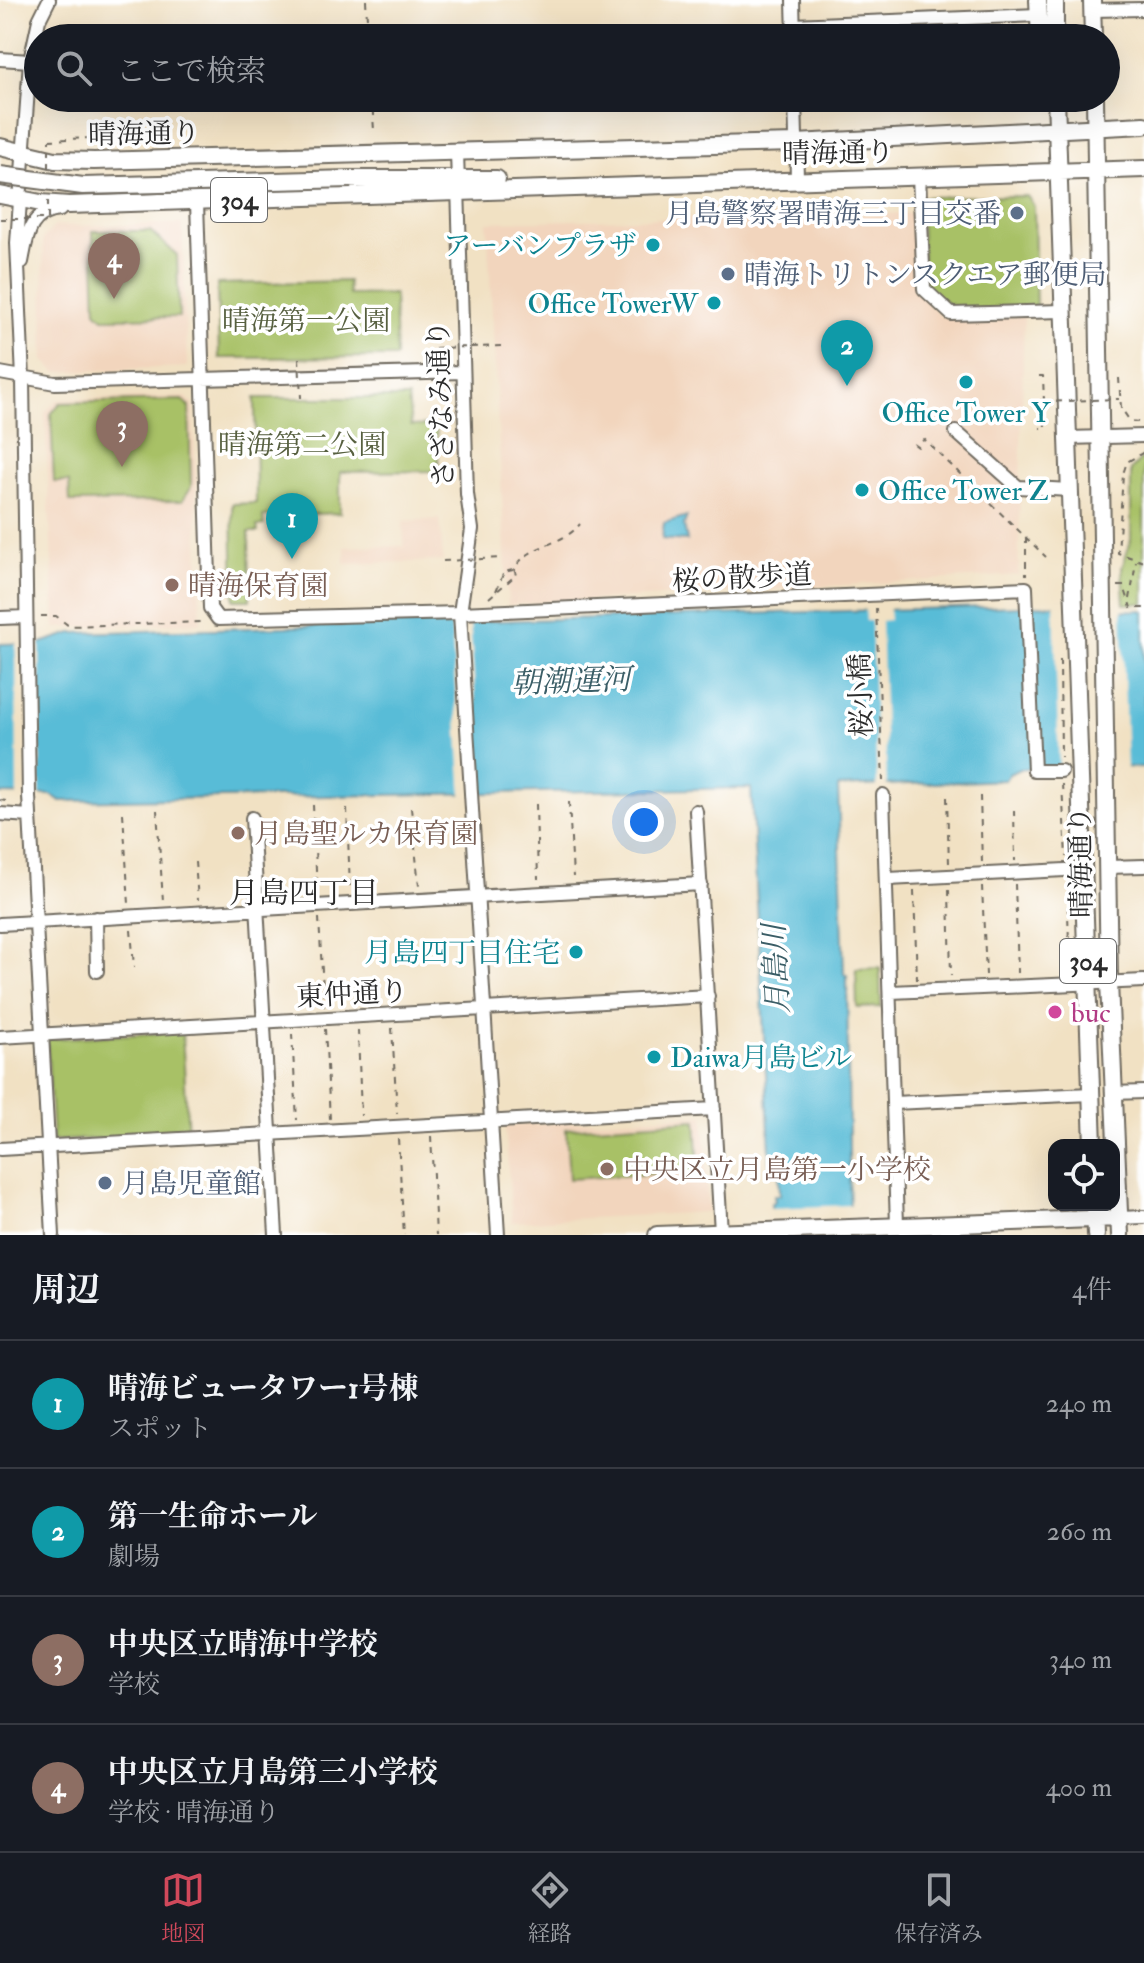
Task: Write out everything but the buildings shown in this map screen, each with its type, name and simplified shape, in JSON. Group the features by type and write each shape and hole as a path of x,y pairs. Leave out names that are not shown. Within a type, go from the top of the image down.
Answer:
{"main road":[{"path":"1055,0 1055,24"},
{"name":"304","path":"1056,112 1069,490"},
{"name":"304","path":"1095,112 1101,437"},
{"name":"304","path":"1096,130 1144,125"},
{"name":"晴海通り","path":"0,147 55,160 94,161 796,143 1096,130"},
{"name":"304","path":"1097,170 1144,169"},
{"name":"晴海通り","path":"0,175 83,186 351,179 458,184 619,184 1097,170"},
{"name":"晴海通り","path":"0,195 69,205 197,202 458,184"},
{"name":"晴海通り","path":"1101,437 1109,982 1120,1235"},
{"name":"晴海通り","path":"1069,490 1093,1139"},
{"path":"657,1235 771,1228 1119,1218"}],"street":[{"path":"38,24 49,0"},
{"path":"793,0 794,24"},
{"path":"1092,5 1144,9"},
{"path":"865,24 1038,7"},
{"path":"0,59 24,61"},
{"path":"26,112 18,284 23,379 29,796 53,1235"},
{"path":"795,112 797,178"},
{"name":"さざなみ通り","path":"457,151 467,494 472,529 460,616 498,1235"},
{"path":"919,176 924,289 951,314 1063,311"},
{"path":"197,202 210,608 214,615 224,621"},
{"path":"18,284 28,233 42,213 135,203"},
{"path":"0,373 55,383 463,372"},
{"path":"956,432 1018,487 1069,490"},
{"path":"1067,438 1144,436"},
{"path":"1026,588 1034,771 1061,771"},
{"name":"桜の散歩道","path":"224,621 460,616 1026,588"},
{"path":"0,618 26,617"},
{"path":"883,795 897,1225"},
{"path":"696,811 721,1232"},
{"path":"0,814 30,816"},
{"path":"252,818 276,1235"},
{"path":"1107,867 1144,866"},
{"path":"888,879 1084,869"},
{"path":"0,924 701,884"},
{"path":"96,918 97,971"},
{"path":"891,992 1144,981"},
{"name":"東仲通り","path":"0,1037 708,996"},
{"path":"1113,1093 1144,1092"},
{"path":"893,1103 1092,1094"},
{"path":"0,1149 714,1109"},
{"path":"1119,1218 1144,1217"}],"path":[{"path":"366,0 367,24"},
{"path":"373,112 374,131"},
{"path":"49,140 88,138"},
{"path":"435,348 505,346"},
{"path":"299,358 301,398"},
{"path":"1039,376 1043,376 1045,428 1040,428"},
{"path":"1119,378 1119,399 1125,415 1130,421 1139,422"},
{"path":"1044,402 1119,399"},
{"path":"922,442 916,440 922,442 1046,557"},
{"path":"1144,452 1127,462 1123,474 1118,553 1136,562 1144,562"},
{"path":"514,569 516,575 499,593 495,592 504,572 514,569 529,550 562,541 580,524"},
{"path":"1026,537 1026,588"},
{"path":"443,561 501,558"},
{"path":"1130,600 1136,562"},
{"path":"1118,586 1124,586 1131,608 1144,608"},
{"name":"桜小橋","path":"876,595 883,795"},
{"path":"26,617 56,616 69,626 224,621"},
{"path":"1060,651 1061,771"},
{"path":"980,796 986,988"},
{"path":"947,797 951,989"},
{"path":"569,802 574,891"},
{"path":"536,804 538,893"},
{"path":"313,805 330,1131"},
{"path":"347,808 351,904"},
{"path":"411,808 421,900"},
{"path":"157,810 163,915"},
{"path":"1014,810 1018,987"},
{"path":"123,813 134,967"},
{"path":"195,862 198,913"},
{"path":"913,877 917,990"},
{"path":"358,1016 362,1129"},
{"path":"292,1029 298,1132"},
{"path":"430,1125 436,1235"}],"shaded area":[{"path":"915,213 916,291 942,317 1024,317 1018,575 508,605 487,222"},
{"path":"182,224 187,367 56,372 44,360 43,238 55,226"},
{"path":"186,397 193,404 201,623 55,628 45,412 57,400"},
{"path":"440,519 443,561 345,564 345,547 404,546 403,521"},
{"name":"中央区立月島第一小学校","path":"704,1115 708,1212 512,1222 505,1126"}],"green space":[{"path":"1027,196 1034,206 1036,312 951,314 924,289 920,197"},
{"path":"93,231 150,231 177,255 179,317 103,318 96,311"},
{"name":"晴海第一公園","path":"348,281 349,295 394,294 396,357 219,358 217,284"},
{"name":"晴海第二公園","path":"255,398 408,398 411,426 436,425 439,471 340,472 340,513 263,516 264,525 257,526 258,532 249,532 250,600 234,600 232,504 256,503"},
{"path":"183,400 189,407 191,487 182,501 70,502 69,482 54,482 51,414 60,403"},
{"path":"1144,456 1144,603 1124,604 1122,568 1131,540 1131,470"},
{"path":"880,968 881,1007 857,1008 856,969"},
{"path":"182,1032 188,1134 53,1141 47,1039"},
{"path":"696,1120 699,1171 569,1179 566,1129"}],"water":[{"path":"687,516 684,525 687,541 662,539 664,523"},
{"path":"1055,605 1056,613 1144,610 1144,767 1019,769 1005,780 838,787 844,974 847,975 850,1235 773,1235 771,1203 775,1202 774,1196 780,1195 779,1170 771,1170 751,788 61,801 51,795 0,794 0,644 41,643 72,633"}],"pier":[{"path":"1054,602 1059,609 1122,607 1127,772 1059,773"},
{"path":"865,608 889,608 890,620 881,621 887,788 877,789 871,621 866,621"},
{"path":"470,620 482,797 462,798 451,621"},
{"path":"16,639 40,639 40,797 17,797"},
{"path":"853,1205 854,1235 771,1235 769,1208"}],"place":[{"name":"月島警察署晴海三丁目交番","path":"1017,213"},
{"name":"アーバンプラザ","path":"653,245"},
{"name":"晴海トリトンスクエア郵便局","path":"728,274"},
{"name":"中央区立月島第三小学校","path":"114,299"},
{"name":"Office TowerW","path":"714,303"},
{"name":"Office Tower Y","path":"966,382"},
{"name":"第一生命ホール","path":"847,386"},
{"name":"中央区立晴海中学校","path":"122,467"},
{"name":"Office Tower Z","path":"862,490"},
{"name":"晴海ビュータワー1号棟","path":"292,559"},
{"name":"晴海保育園","path":"172,585"},
{"name":"月島聖ルカ保育園","path":"238,833"},
{"name":"月島四丁目住宅","path":"576,952"},
{"name":"buc","path":"1055,1012"},
{"name":"Daiwa月島ビル","path":"654,1057"},
{"name":"中央区立月島第一小学校","path":"607,1169"},
{"name":"月島児童館","path":"105,1183"}],"district":[{"name":"月島四丁目","path":"304,893"}],"water label":[{"name":"朝潮運河","path":"571,681"},
{"name":"月島川","path":"776,969"}]}
